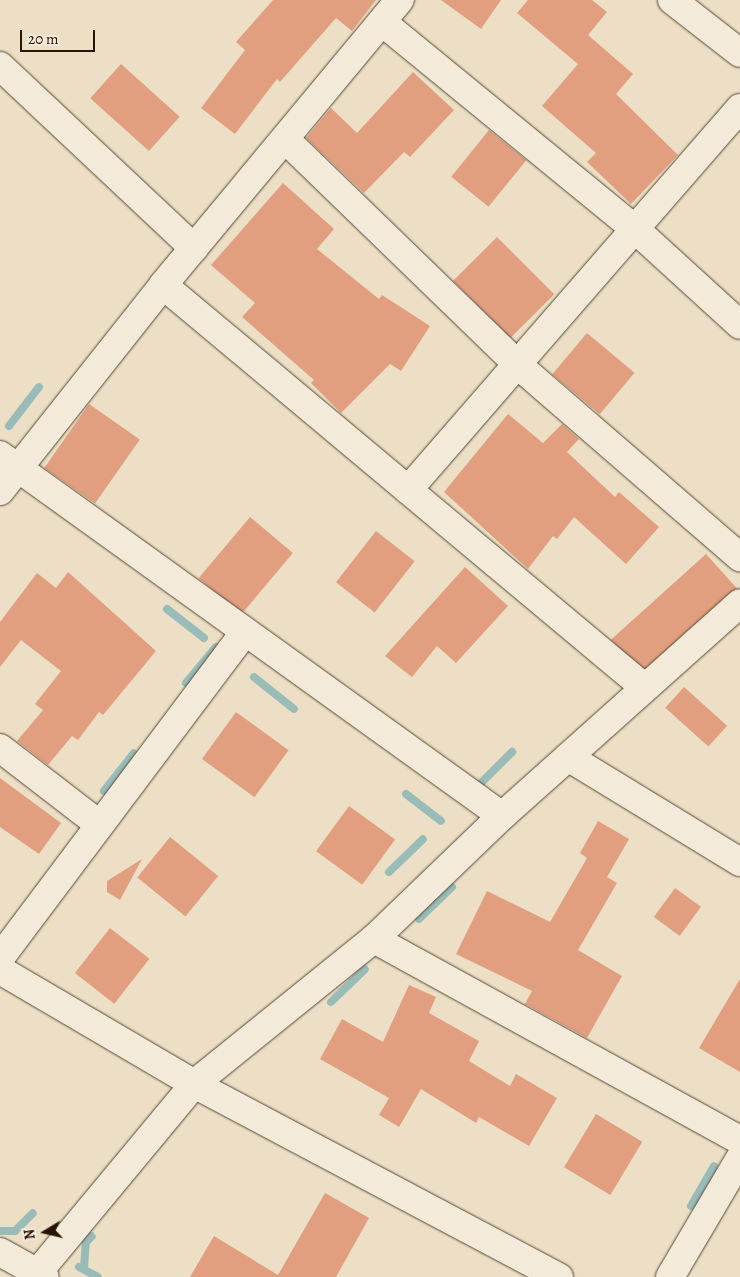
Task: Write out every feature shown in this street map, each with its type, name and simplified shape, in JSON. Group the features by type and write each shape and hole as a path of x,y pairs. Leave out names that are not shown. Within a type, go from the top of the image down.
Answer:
{"street":[{"path":"0,491 9,462 286,140 400,0"},
{"path":"672,0 740,53"},
{"path":"382,22 635,229 740,325"},
{"path":"0,66 194,248"},
{"path":"408,490 740,108"},
{"path":"286,140 518,365 740,557"},
{"path":"163,284 645,688"},
{"path":"9,462 502,816"},
{"path":"0,1252 38,1275 194,1084 374,939 502,816 740,603"},
{"path":"0,958 245,632"},
{"path":"0,748 100,825"},
{"path":"568,757 740,862"},
{"path":"374,939 740,1140"},
{"path":"0,970 194,1084 559,1277"},
{"path":"670,1277 740,1158"}],"building":[{"path":"273,0 376,0 352,31 336,18 280,82 277,79 235,134 201,108 245,50 236,42"},
{"path":"441,0 501,0 481,29"},
{"path":"528,0 592,0 607,12 588,35 633,74 616,94 678,155 631,204 587,162 596,153 542,106 578,64 517,13"},
{"path":"121,64 180,117 149,151 90,98"},
{"path":"413,72 454,110 410,157 404,152 364,193 306,138 331,108 357,133"},
{"path":"489,130 526,160 489,207 451,177"},
{"path":"283,183 334,229 317,249 379,299 382,295 430,326 401,371 390,364 341,413 311,383 314,380 242,317 255,303 211,265"},
{"path":"497,237 554,294 510,338 453,281"},
{"path":"587,333 634,373 600,414 552,374"},
{"path":"89,404 140,440 95,503 44,468"},
{"path":"508,414 543,443 562,424 579,439 567,452 615,497 619,492 659,527 626,564 574,517 557,539 553,536 528,569 444,492"},
{"path":"250,517 293,553 241,614 199,578"},
{"path":"376,531 415,561 375,612 336,582"},
{"path":"706,554 737,588 642,674 611,640"},
{"path":"465,567 508,606 456,663 437,646 412,677 385,656"},
{"path":"68,572 156,651 103,715 99,712 78,740 72,736 48,765 17,741 43,710 35,704 61,671 21,640 0,667 0,622 37,573 56,588"},
{"path":"684,687 727,726 708,747 665,708"},
{"path":"236,712 289,750 254,797 202,759"},
{"path":"0,778 61,823 39,854 0,827"},
{"path":"349,806 395,840 362,885 316,851"},
{"path":"598,821 629,839 607,877 617,883 578,950 622,976 587,1038 525,1004 532,991 456,954 487,891 550,922 587,858 580,853"},
{"path":"170,837 218,876 185,916 137,877"},
{"path":"142,859 120,900 107,892 107,881"},
{"path":"675,888 701,907 680,936 654,917"},
{"path":"110,928 149,959 114,1004 75,973"},
{"path":"740,979 740,1072 699,1048"},
{"path":"409,985 436,997 429,1013 479,1041 469,1061 510,1086 516,1074 557,1098 529,1146 479,1117 476,1123 421,1089 399,1127 379,1115 389,1098 320,1059 342,1019 383,1042"},
{"path":"596,1114 642,1142 610,1195 564,1167"},
{"path":"325,1193 369,1218 336,1277 190,1277 214,1236 278,1275"}],"waterway":[{"path":"9,426 39,387"},
{"path":"167,609 204,638"},
{"path":"186,683 216,647"},
{"path":"254,677 294,709"},
{"path":"474,790 512,752"},
{"path":"104,791 134,753"},
{"path":"406,794 441,821"},
{"path":"389,872 423,839"},
{"path":"419,919 452,887"},
{"path":"331,1002 365,969"},
{"path":"691,1206 714,1166"},
{"path":"0,1231 15,1231 33,1213"},
{"path":"84,1268 86,1242 92,1236"},
{"path":"79,1267 98,1277"}]}
